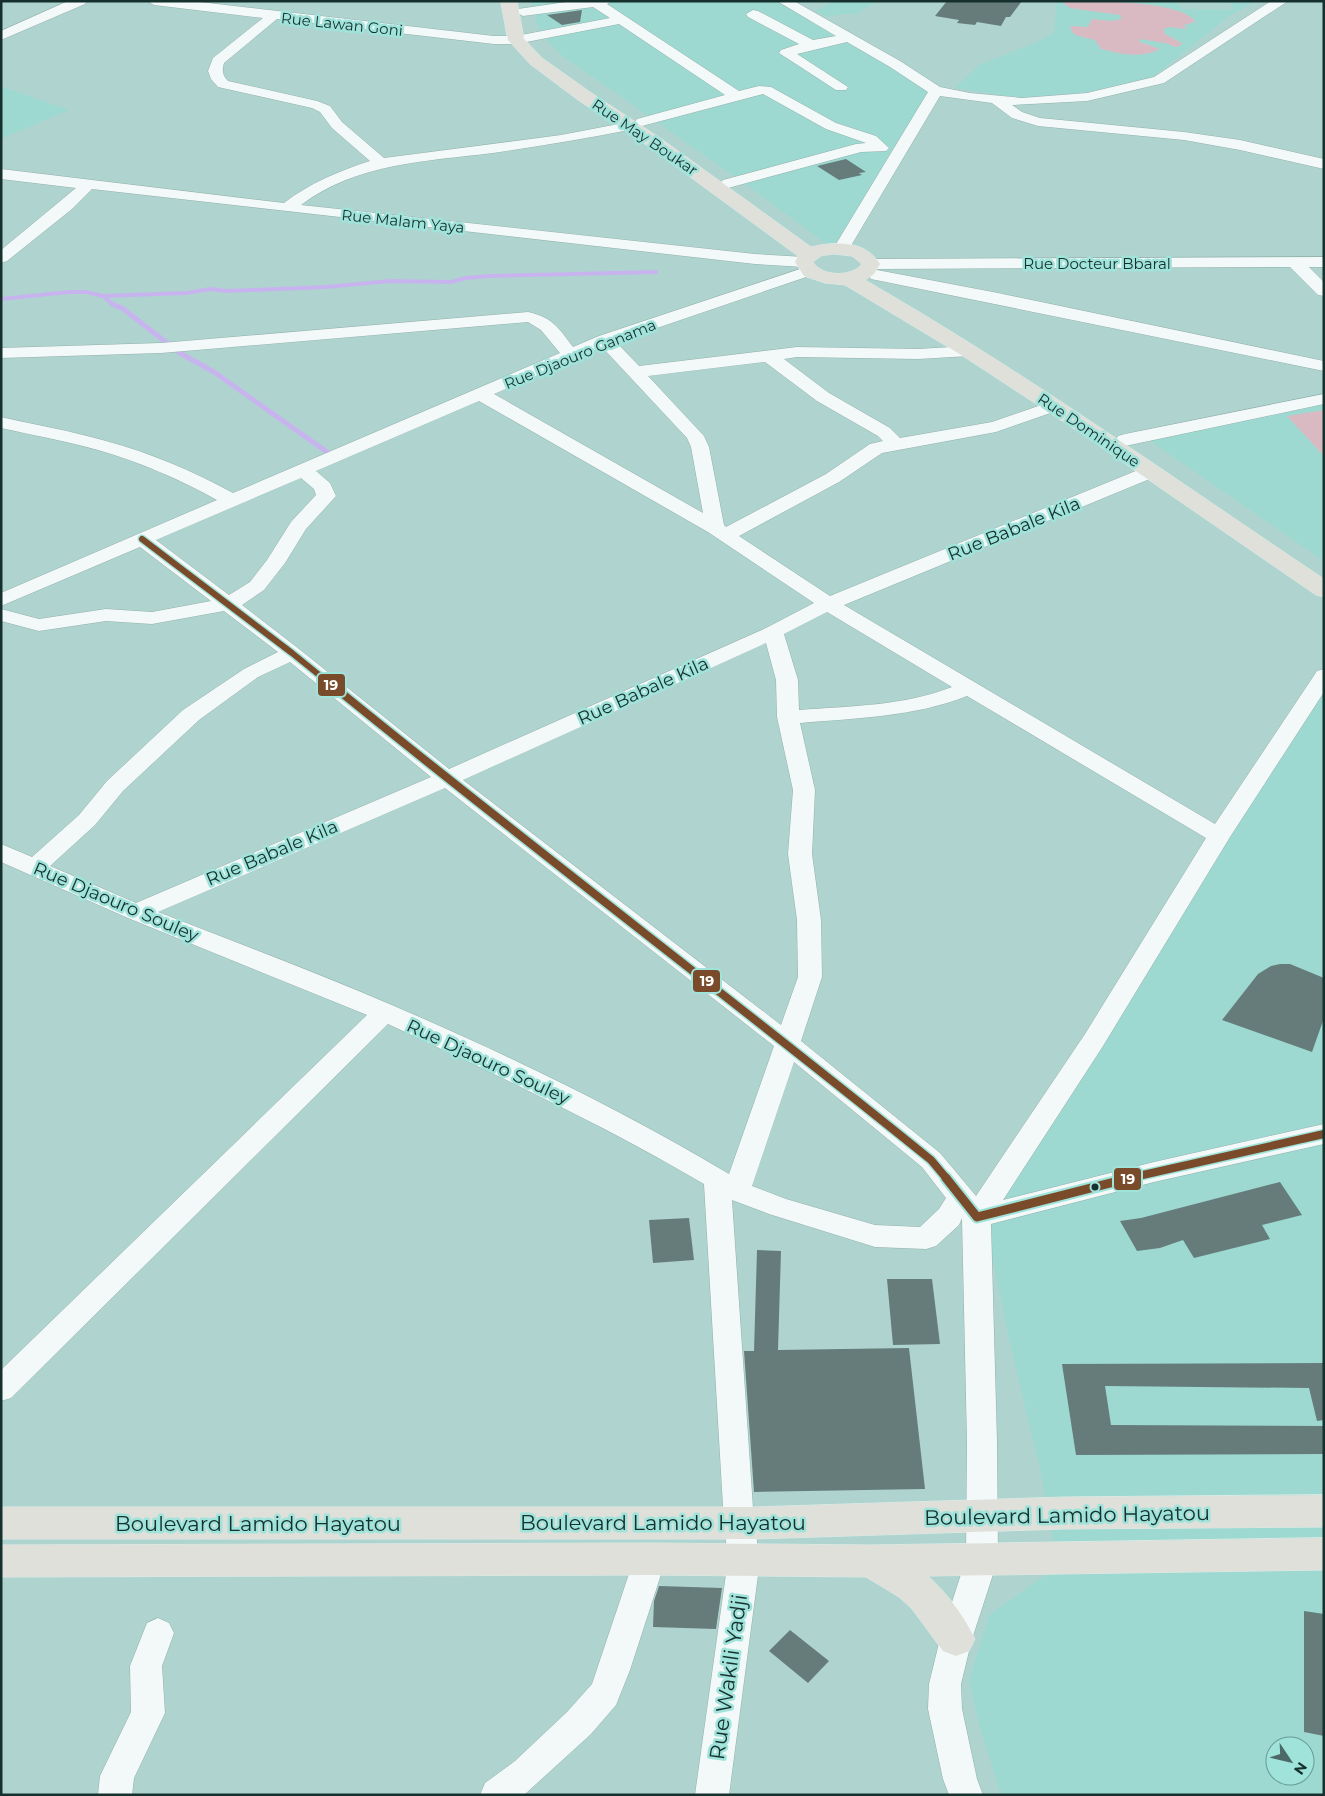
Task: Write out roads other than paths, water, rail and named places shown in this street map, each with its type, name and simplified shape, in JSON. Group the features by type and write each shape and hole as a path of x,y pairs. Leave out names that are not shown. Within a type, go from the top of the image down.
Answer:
{"main road":[{"path":"518,5 524,39"},
{"name":"Rue May Boukar","path":"524,39 536,61 557,77 636,124 728,183 795,230 834,249"},
{"name":"Rue May Boukar","path":"636,124 654,142 826,278 849,279"},
{"path":"807,263 834,249"},
{"name":"Rue Dominique","path":"834,249 862,254 868,259 873,269 900,292 1125,440 1148,465 1324,590"},
{"path":"849,279 873,269"},
{"name":"Rue Dominique","path":"849,279 885,298 1053,406 1324,571"},
{"name":"Boulevard Lamido Hayatou","path":"1,1523 795,1523 1064,1513 1324,1511"},
{"path":"197,1560 204,1523"},
{"name":"Boulevard Lamido Hayatou","path":"1,1561 650,1559 872,1561 1324,1554"},
{"path":"872,1561 912,1585 925,1597 956,1639"}],"street":[{"path":"1,36 80,1"},
{"name":"Rue Lawan Goni","path":"154,1 476,39 524,39 620,20"},
{"path":"784,1 895,64 936,91 1028,102 1076,98 1159,80 1281,1"},
{"path":"798,10 812,1"},
{"path":"518,5 600,2 620,20 737,96"},
{"path":"753,14 811,45"},
{"path":"272,16 266,23 218,61 215,68 217,79 223,84 325,108 337,125 381,163"},
{"path":"841,87 786,53 811,45 847,38"},
{"path":"288,208 317,186 381,163 561,139 636,124 737,96 766,90 831,126 871,139 880,148"},
{"path":"834,249 900,152 936,91"},
{"path":"994,99 1017,115 1038,122 1184,136 1248,146 1324,164"},
{"path":"728,183 861,147 900,152"},
{"name":"Rue Malam Yaya","path":"1,174 288,208 807,263"},
{"path":"1,258 66,206 89,184"},
{"path":"1294,262 1324,291"},
{"name":"Rue Docteur Bbaral","path":"873,269 1324,262"},
{"name":"Rue Djaouro Ganama","path":"312,468 605,340 807,263"},
{"path":"873,269 998,298 1324,366"},
{"path":"1,353 161,348 538,318 545,322 570,355"},
{"path":"605,340 695,436 700,448 720,531"},
{"path":"635,372 797,352 900,354 969,351"},
{"path":"769,356 824,397 884,432 895,444"},
{"path":"480,394 720,531 828,604 1219,836"},
{"path":"1125,440 1324,399"},
{"path":"720,531 830,480 859,458 877,448 996,427 1053,406"},
{"path":"1,422 101,445 158,464 195,480 231,500"},
{"name":"Rue Babale Kila","path":"136,912 447,779 774,632 828,604 1148,465"},
{"path":"1,600 231,500 312,468 323,487 326,496 298,526 276,563 257,586 229,604 152,618 106,615 39,625 1,615"},
{"path":"142,539 292,653 447,779 787,1042 931,1160 968,1207 982,1516 982,1559 956,1639 945,1684 944,1709 960,1779 966,1795"},
{"path":"727,1185 787,1042 810,977 809,920 800,854 804,790 788,716 787,680 774,632"},
{"path":"34,868 87,820 115,786 191,716 251,673 292,653"},
{"name":"Rue Djaouro Souley","path":"1,852 136,912 385,1012 531,1080 673,1153 727,1185 779,1207 875,1236 926,1238 949,1217 968,1207 1094,1040 1219,836 1324,675"},
{"path":"788,716 878,710 935,701 968,688"},
{"path":"1,1389 385,1012"},
{"path":"968,1207 1154,1172 1324,1134"},
{"name":"Rue Wakili Yadji","path":"712,1795 744,1560 739,1523 727,1185"},
{"path":"497,1795 527,1772 573,1729 604,1694 614,1670 650,1559"},
{"path":"114,1795 117,1776 148,1713 146,1666 158,1633"}],"waterway":[{"path":"103,296 187,293 210,289 227,291 326,287 390,281 451,282 466,278 489,276 656,272"},
{"path":"1,299 69,292 86,292 103,296"},
{"path":"103,296 113,304"},
{"path":"113,304 122,308 180,353 214,372 334,457"}]}
